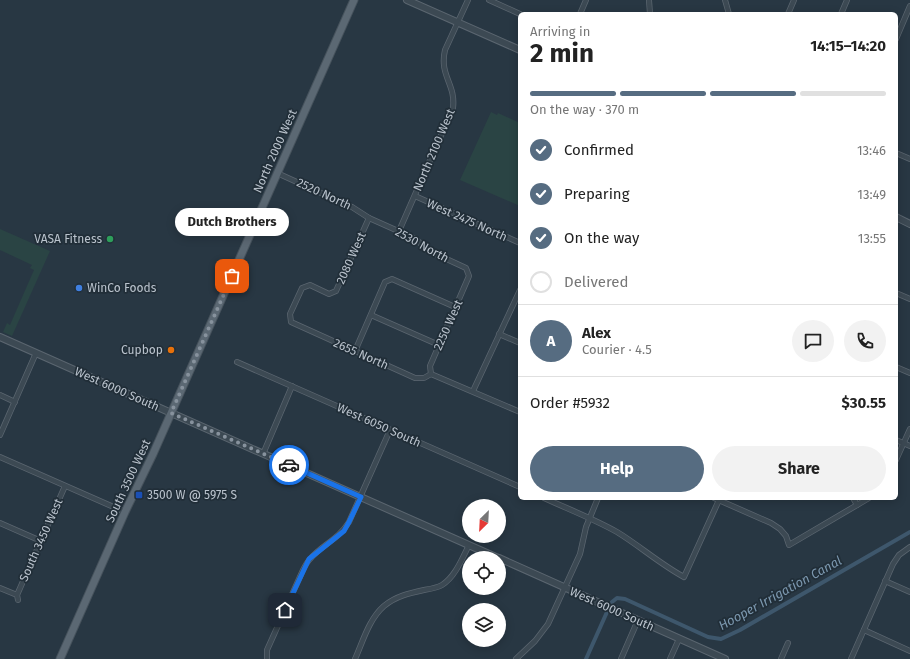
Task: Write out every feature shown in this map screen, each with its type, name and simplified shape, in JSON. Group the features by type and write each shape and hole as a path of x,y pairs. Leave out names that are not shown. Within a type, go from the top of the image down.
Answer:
{"main road":[{"name":"North 2000 West","path":"216,312 354,0"},
{"name":"South 3500 West","path":"60,659 216,312"}],"street":[{"path":"407,0 518,49"},
{"name":"North 2100 West","path":"399,231 453,108 453,92 444,72 444,58 446,50 468,0"},
{"path":"489,0 518,13"},
{"path":"581,12 586,0"},
{"path":"649,0 650,12"},
{"path":"725,0 728,12"},
{"path":"789,12 794,0"},
{"path":"842,12 847,0"},
{"path":"898,34 910,6"},
{"path":"898,154 910,159"},
{"name":"2520 North","path":"278,173 352,207 369,218"},
{"name":"West 2475 North","path":"415,196 518,243"},
{"name":"2530 North","path":"369,218 416,239 427,250 466,268 469,276"},
{"name":"2080 West","path":"291,322 290,314 302,288 310,285 329,294 336,291 369,218"},
{"path":"898,218 910,224"},
{"name":"2250 West","path":"431,374 430,366 469,276"},
{"path":"355,351 386,282 392,280 456,307"},
{"path":"473,391 518,294"},
{"path":"898,294 910,299"},
{"path":"371,315 439,345"},
{"name":"2655 North","path":"291,322 415,378 424,378 431,374"},
{"path":"499,334 518,343"},
{"name":"West 6000 South","path":"0,337 482,551"},
{"path":"0,435 36,353"},
{"name":"West 6050 South","path":"237,362 518,487"},
{"path":"898,368 910,373"},
{"path":"431,374 518,411"},
{"path":"263,454 292,386"},
{"path":"0,395 14,402"},
{"path":"898,456 910,429"},
{"path":"267,659 267,650 303,570 309,559 344,531 361,497 390,430"},
{"path":"898,441 910,446"},
{"path":"0,457 125,512"},
{"name":"South 3450 West","path":"0,588 17,597 65,486"},
{"path":"549,500 590,518 617,532 664,566 684,577 705,531 717,500"},
{"path":"516,659 535,641 548,624 580,554 586,527 597,500"},
{"path":"719,500 771,523 780,529 786,536 789,545 866,500"},
{"path":"854,500 857,505"},
{"path":"0,523 41,541"},
{"path":"355,659 370,624 385,606 394,599 404,595 441,586 450,578 469,545"},
{"path":"851,659 893,564 899,555 910,547"},
{"name":"West 6000 South","path":"506,562 722,658"},
{"path":"885,581 910,592"},
{"path":"621,659 638,620"},
{"path":"864,630 910,651"},
{"path":"670,659 679,639"},
{"path":"781,659 788,643"}],"green space":[{"path":"491,112 497,115 498,113 518,122 518,205 460,180"},
{"path":"0,229 50,251 12,336 3,332 7,323 10,325 34,270 30,268 32,265 0,250"}],"waterway":[{"name":"Hooper Irrigation Canal","path":"612,602 617,598 625,599 708,637 721,639 740,630 910,532"},
{"name":"Hooper Irrigation Canal","path":"586,659 607,612"}],"way so far":[{"path":"232,276 171,413 289,465"}],"place":[{"name":"VASA Fitness","path":"110,239"},
{"name":"Dutch Brothers","path":"232,276"},
{"name":"WinCo Foods","path":"79,288"},
{"name":"Cupbop","path":"171,350"},
{"name":"3500 W @ 5975 S","path":"139,495"}],"route":[{"path":"285,610 309,559 344,531 361,497 289,465"}]}
